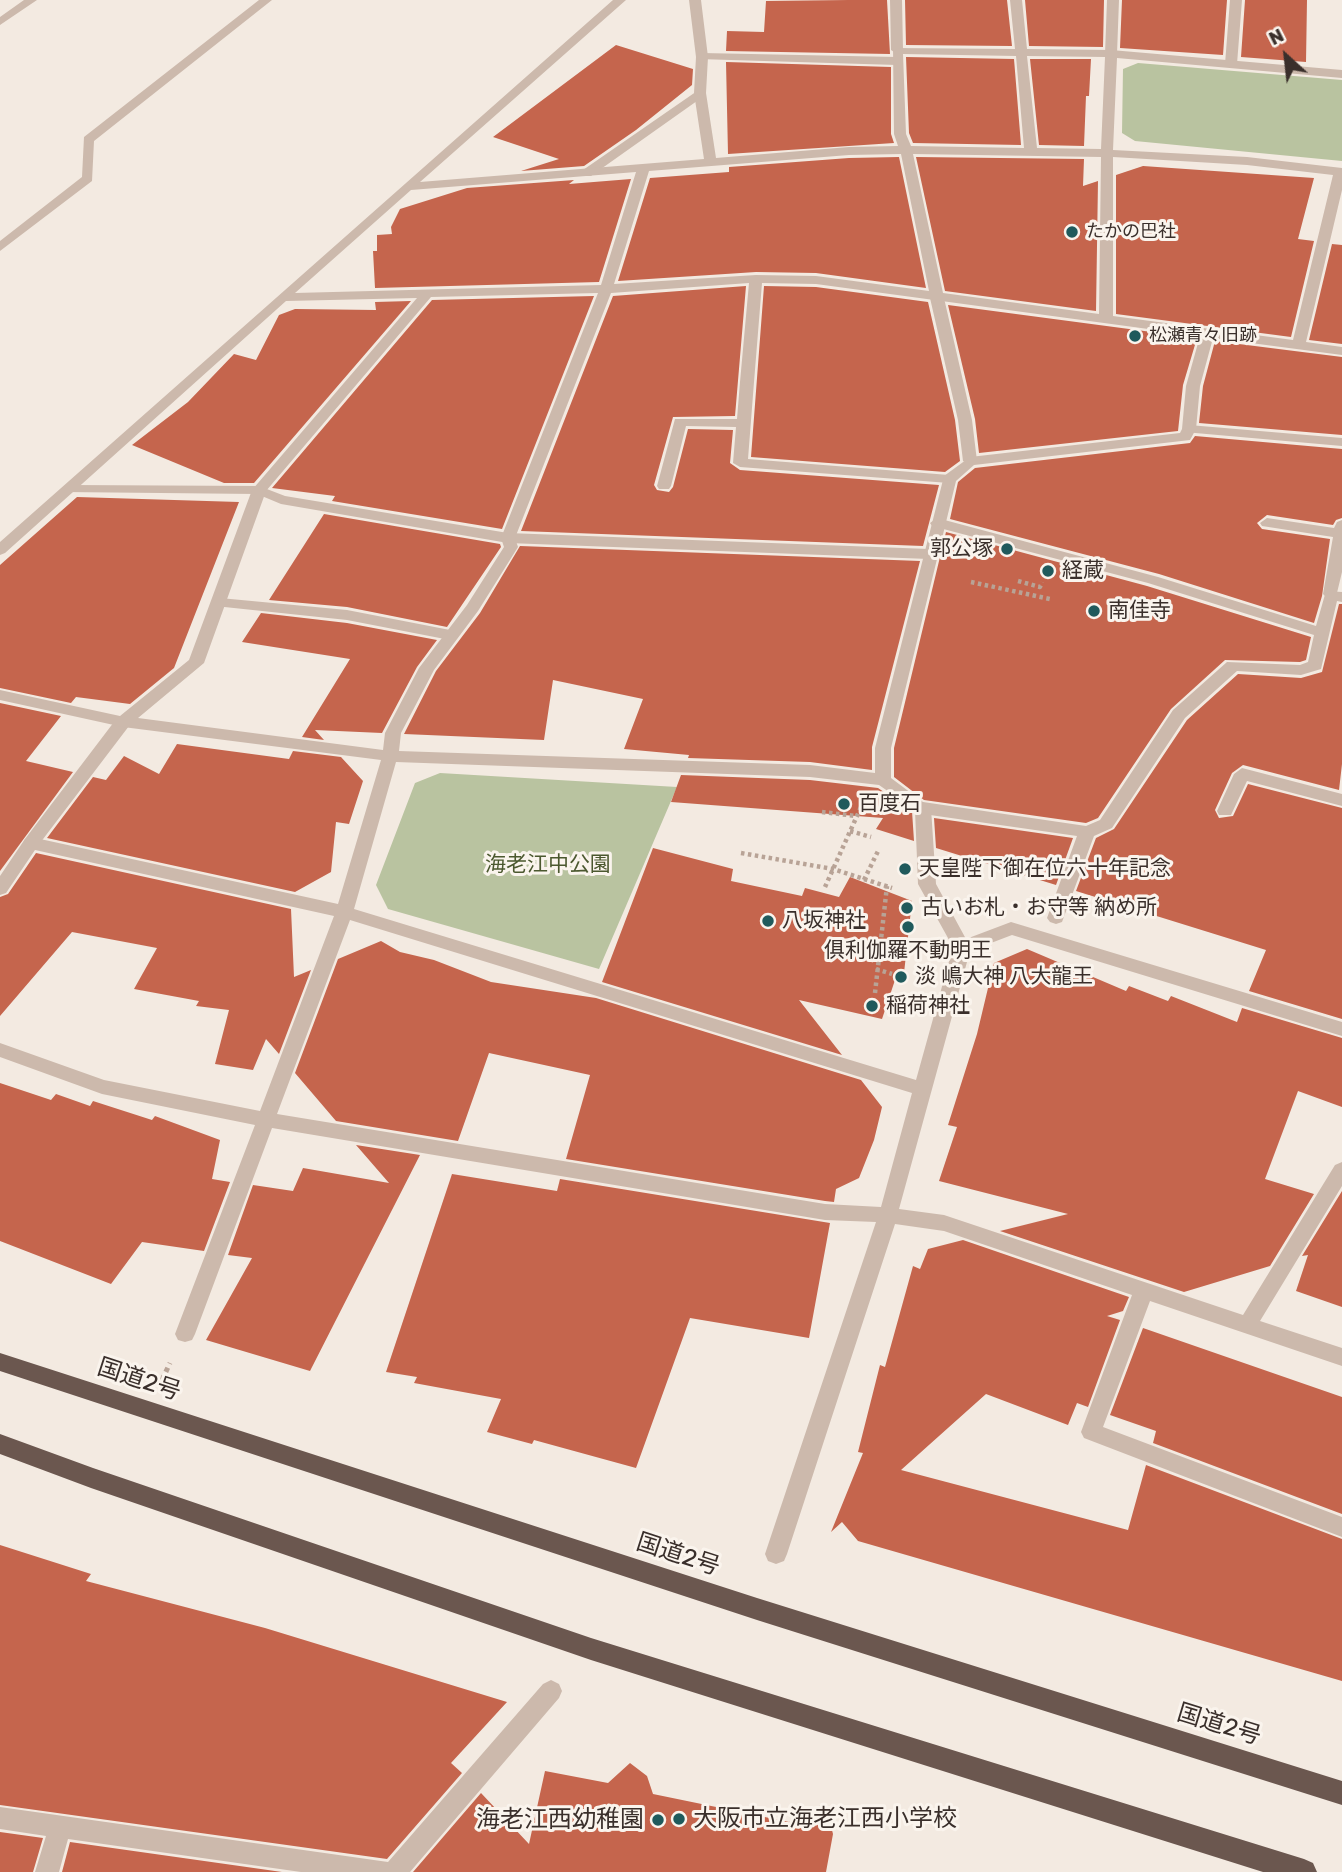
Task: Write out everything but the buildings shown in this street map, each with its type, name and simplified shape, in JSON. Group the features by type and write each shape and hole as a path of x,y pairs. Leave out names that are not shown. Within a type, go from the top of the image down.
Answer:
{"highway":[{"name":"国道2号","path":"0,1362 145,1412 757,1609 1342,1793"},
{"path":"0,1444 104,1483 591,1648 1304,1872"}],"street":[{"path":"0,22 31,0"},
{"path":"0,247 88,178 88,141 266,0"},
{"path":"0,550 282,297 620,0"},
{"path":"695,0 702,57 700,93 711,163"},
{"path":"896,0 900,134 906,149 965,420 970,461"},
{"path":"1016,0 1031,152"},
{"path":"1106,320 1107,153 1113,0"},
{"path":"1231,64 1236,0"},
{"path":"702,57 1022,52 1111,54 1342,74 1342,68"},
{"path":"587,173 700,93"},
{"path":"407,187 849,151 906,149 1107,153 1247,162 1341,172 1299,345"},
{"path":"186,1334 344,912 390,756 393,733 426,668 473,608 511,547 508,538 606,289 643,169"},
{"path":"282,297 606,289 757,279 816,280 1207,335 1342,351"},
{"path":"757,279 740,463 949,478"},
{"path":"0,889 31,843 123,722 196,663 259,490 428,293"},
{"path":"883,780 883,748 949,478 970,461 1185,437 1189,429 1193,386 1207,335"},
{"path":"664,486 680,422 744,423"},
{"path":"1189,429 1342,442"},
{"path":"69,489 259,490 281,500 508,538 929,554"},
{"path":"937,523 1153,580 1323,633"},
{"path":"0,695 123,722 390,756 810,771 883,780 923,808 1087,832 1106,824 1179,714 1233,666 1301,670 1315,665 1337,596 1341,529 1267,523"},
{"path":"220,603 347,615 450,635"},
{"path":"1225,811 1242,774 1342,800"},
{"path":"776,1554 888,1215 962,947 934,900 928,884 923,808"},
{"path":"1056,918 1087,832"},
{"path":"31,843 344,912 923,1089"},
{"path":"962,947 1011,928 1342,1029"},
{"path":"0,1050 102,1087 268,1120 825,1212 888,1215 944,1223 1342,1357"},
{"path":"1248,1324 1342,1170"},
{"path":"1144,1290 1091,1432 1342,1527"},
{"path":"396,1872 551,1691"},
{"path":"0,1818 383,1872"},
{"path":"47,1872 60,1827"}],"path":[{"path":"1018,581 1040,587"},
{"path":"971,582 1050,599"},
{"path":"825,887 866,797"},
{"path":"822,812 856,816"},
{"path":"850,831 871,837"},
{"path":"864,880 879,849"},
{"path":"741,853 833,869 897,889"},
{"path":"876,993 876,969 887,886"},
{"path":"876,969 892,974"},
{"path":"145,1412 186,1334"}],"green space":[{"path":"1138,63 1342,80 1342,161 1135,141 1122,133 1123,69"},
{"name":"海老江中公園","path":"440,773 677,787 599,969 388,909 376,885 415,783"}],"place":[{"name":"たかの巴社","path":"1072,232"},
{"name":"松瀬青々旧跡","path":"1135,336"},
{"name":"郭公塚","path":"1007,549"},
{"name":"経蔵","path":"1048,571"},
{"name":"南佳寺","path":"1094,611"},
{"name":"百度石","path":"844,804"},
{"name":"天皇陛下御在位六十年記念","path":"905,869"},
{"name":"古いお札・お守等 納め所","path":"907,908"},
{"name":"八坂神社","path":"768,921"},
{"name":"俱利伽羅不動明王","path":"908,927"},
{"name":"淡 嶋大神 八大龍王","path":"901,977"},
{"name":"稲荷神社","path":"872,1006"},
{"name":"大阪市立海老江西小学校","path":"679,1819"},
{"name":"海老江西幼稚園","path":"658,1820"}]}
